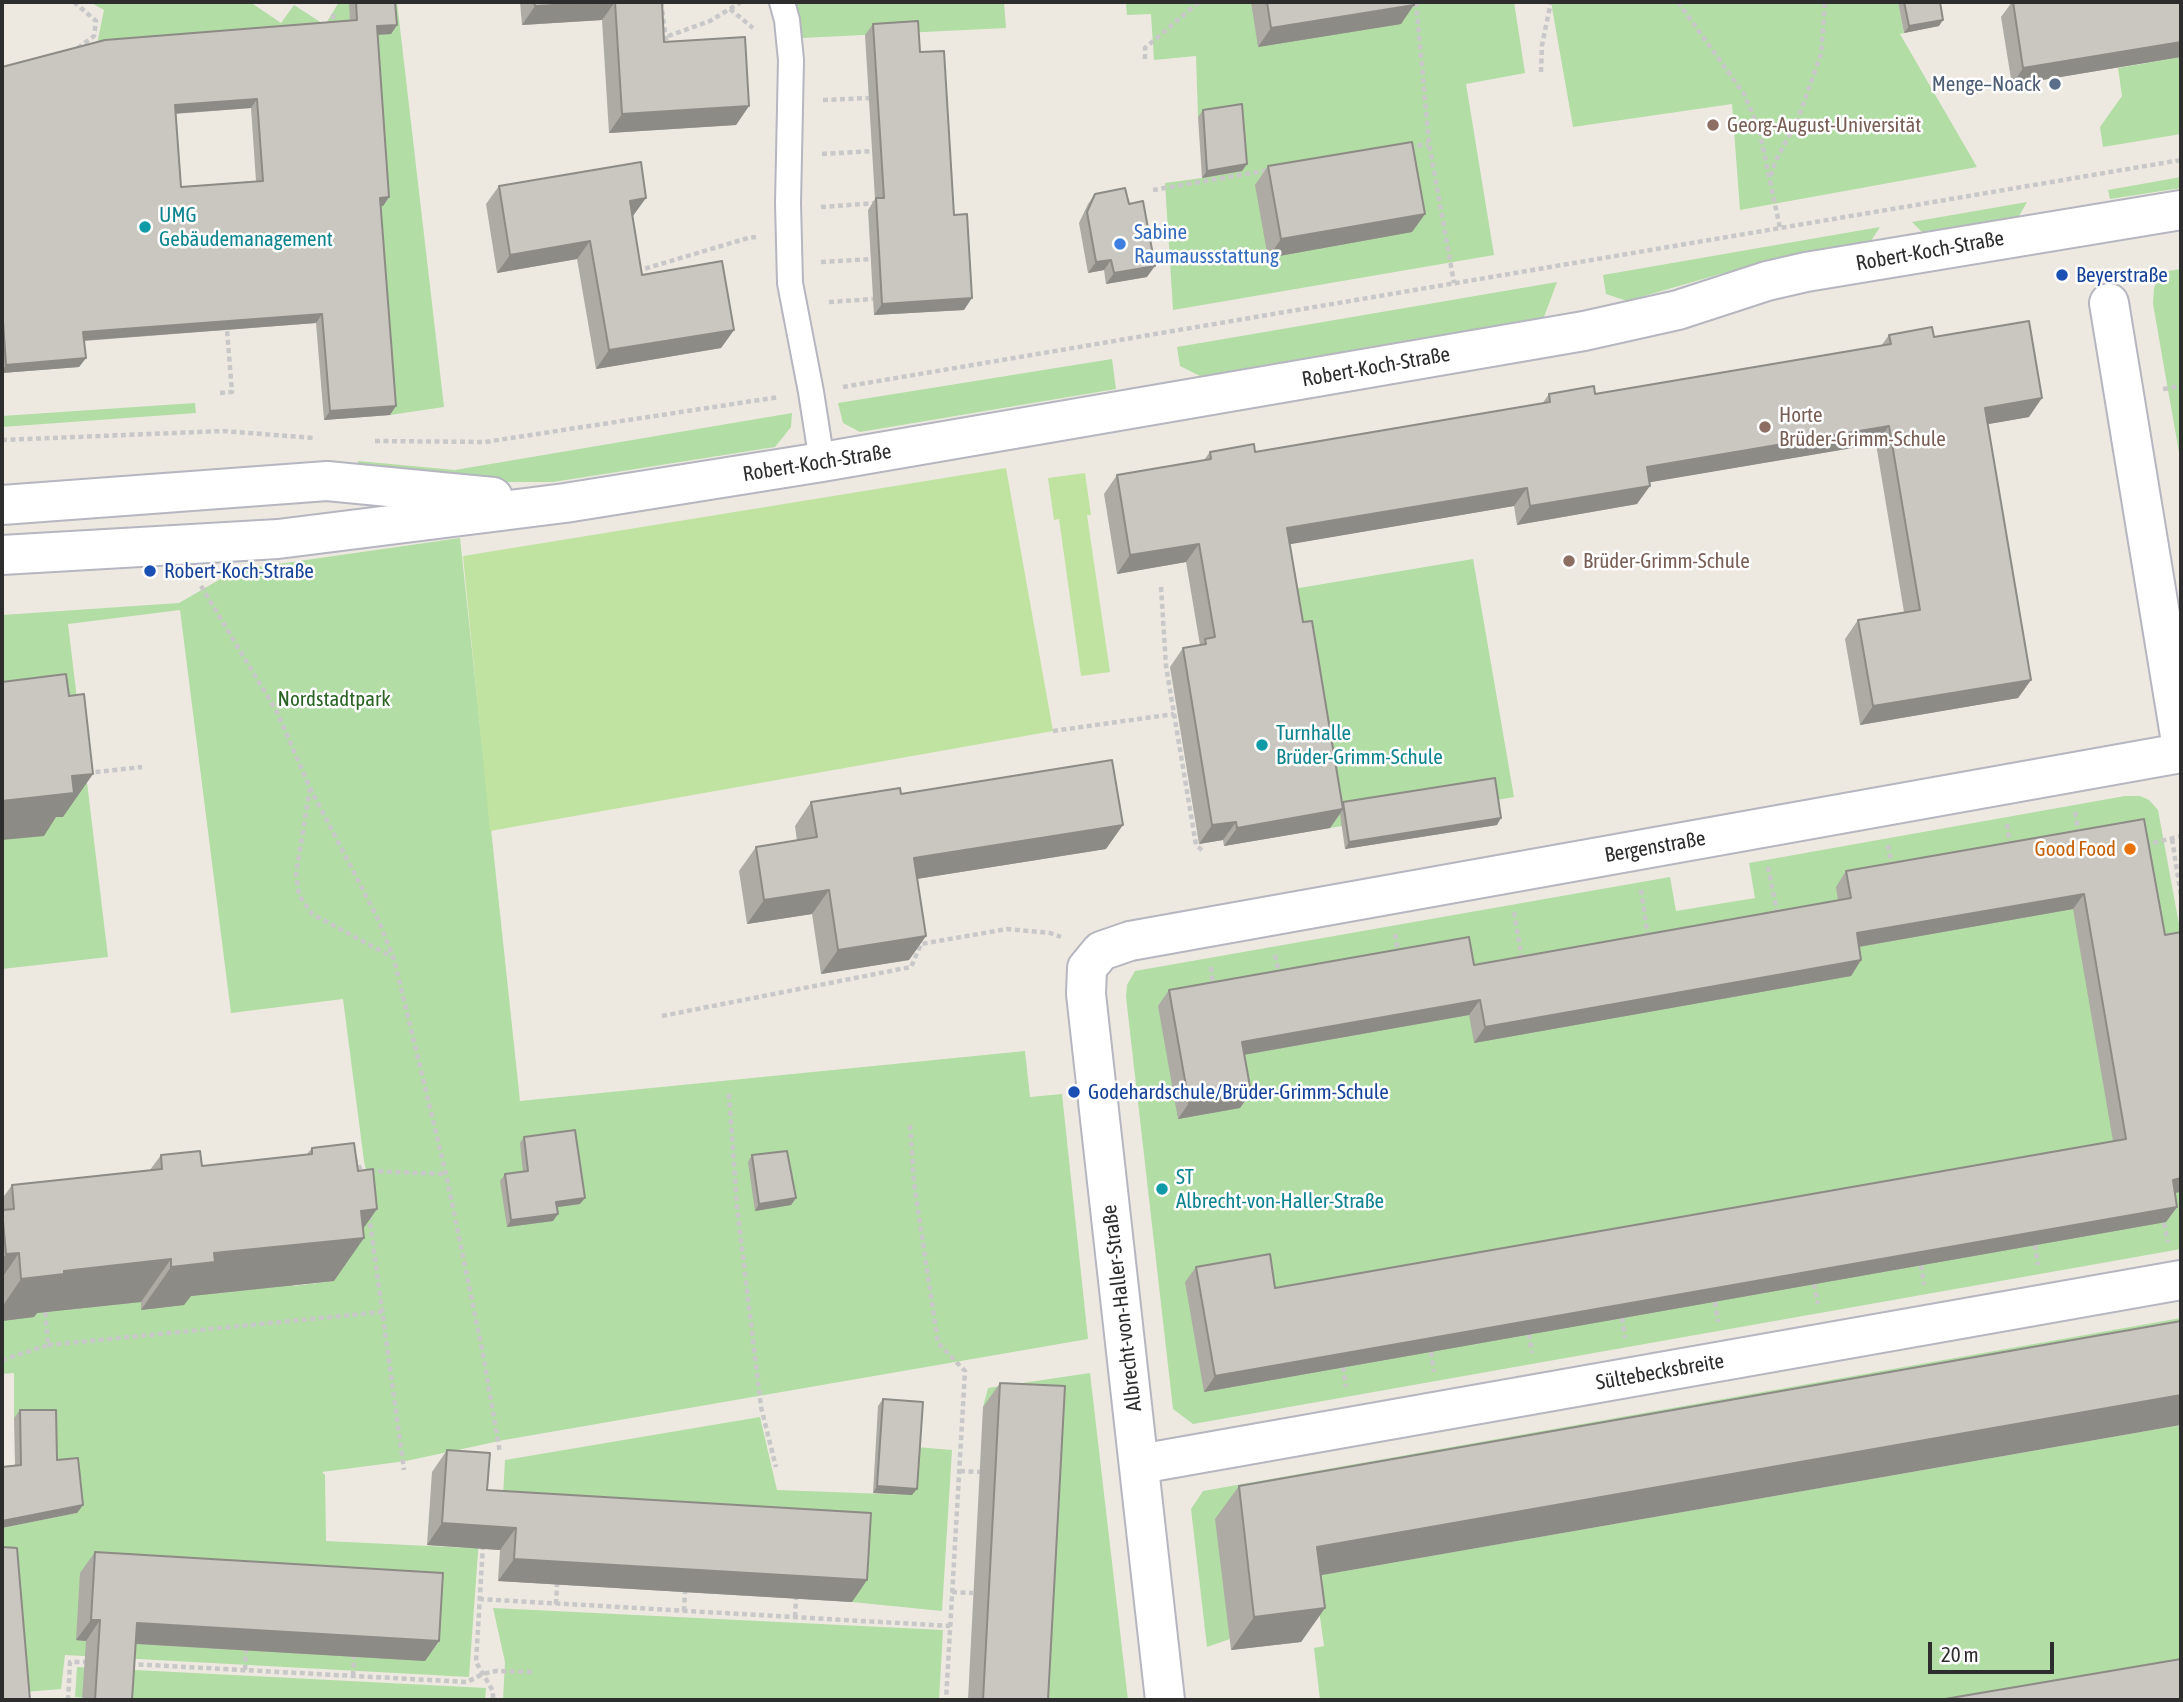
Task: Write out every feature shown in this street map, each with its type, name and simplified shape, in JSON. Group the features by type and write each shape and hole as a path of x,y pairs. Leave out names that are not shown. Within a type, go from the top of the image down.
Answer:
{"street":[{"name":"Robert-Koch-Straße","path":"2,555 278,539 565,503 822,462 1584,331 1678,310 1767,281 1806,272 2181,210"},
{"path":"2109,303 2181,742"},
{"name":"Robert-Koch-Straße","path":"2,505 327,481 565,503"},
{"name":"Bergenstraße","path":"1115,946 2181,753"},
{"name":"Albrecht-von-Haller-Straße","path":"1115,946 1087,968 1086,994 1165,1700"},
{"name":"Sültebecksbreite","path":"1140,1464 2181,1280"}],"lane":[{"path":"782,2 788,20 791,60 789,264 793,304 822,462"}],"path":[{"path":"74,2 96,21 94,36 75,49 75,62"},
{"path":"661,2 668,37 667,55"},
{"path":"653,42 710,21 741,2"},
{"path":"1145,59 1145,48 1199,2"},
{"path":"1416,2 1429,144 1454,283"},
{"path":"1541,72 1542,45 1551,2"},
{"path":"1678,2 1744,94 1759,129 1780,228"},
{"path":"1770,178 1775,162 1798,119 1821,54 1825,2"},
{"path":"333,13 334,27"},
{"path":"791,102 870,98"},
{"path":"1403,148 1429,144"},
{"path":"789,156 874,151"},
{"path":"373,441 485,442 811,393 2181,160"},
{"path":"1153,190 1272,170"},
{"path":"788,209 876,203"},
{"path":"631,273 748,237 789,236"},
{"path":"789,264 871,259"},
{"path":"793,304 873,299"},
{"path":"220,393 232,392 227,330"},
{"path":"2,440 223,431 318,438"},
{"path":"198,581 278,712 310,788 377,917 394,959 446,1174 483,1354 500,1453"},
{"path":"1161,587 1166,666 1196,845 1203,852"},
{"path":"1053,732 1174,714"},
{"path":"77,774 142,767"},
{"path":"310,788 296,874 299,895 312,914 394,959"},
{"path":"1761,828 1779,924"},
{"path":"2136,847 2181,835"},
{"path":"2172,839 2181,895"},
{"path":"1636,851 1650,947"},
{"path":"1507,874 1524,970"},
{"path":"921,944 1007,929 1050,933 1115,946"},
{"path":"914,933 921,944"},
{"path":"662,1016 911,967 921,944"},
{"path":"729,1094 737,1207 759,1394 776,1467"},
{"path":"910,1125 914,1183 939,1343 965,1371 946,1700"},
{"path":"351,1154 363,1171 365,1184"},
{"path":"356,1178 363,1171 446,1174"},
{"path":"368,1210 404,1470"},
{"path":"44,1303 48,1345"},
{"path":"2,1360 48,1345 382,1312"},
{"path":"960,1471 980,1472"},
{"path":"484,1534 476,1662 494,1691 493,1700"},
{"path":"556,1604 557,1584"},
{"path":"684,1611 685,1592"},
{"path":"952,1592 973,1593"},
{"path":"795,1617 796,1598"},
{"path":"479,1599 950,1626"},
{"path":"245,1670 246,1650"},
{"path":"353,1676 354,1657"},
{"path":"68,1700 70,1662 96,1663"},
{"path":"122,1664 467,1682 496,1671 534,1672"}],"green space":[{"path":"90,2 250,2 281,23 294,5 325,25 339,2 397,2 444,407 390,415 374,207 297,102 96,49 104,10"},
{"path":"795,2 1004,2 1006,28 802,38"},
{"path":"1130,2 1514,2 1525,73 1466,84 1494,255 1173,310 1165,183 1202,178 1236,110 1198,117 1196,56 1154,60 1151,14 1127,15 1126,5"},
{"path":"1551,2 1898,2 1904,33 1900,34 1977,167 1740,210 1732,104 1573,127"},
{"path":"2181,57 2181,134 2103,147 2100,127 2122,96 2118,68"},
{"path":"2181,177 2181,188 2110,199 2108,190"},
{"path":"2027,202 2019,216 1922,232 1912,222"},
{"path":"1880,227 1871,241 1765,261 1627,301 1606,294 1603,275"},
{"path":"2181,269 2181,464 2153,304 2154,288 2159,277 2168,271"},
{"path":"1557,282 1544,317 1200,376 1180,366 1177,347"},
{"path":"1112,359 1116,389 860,432 843,423 838,403"},
{"path":"195,403 196,413 2,427 2,416"},
{"path":"792,413 791,427 775,447 553,482 505,482 357,469 358,461 455,470"},
{"path":"1006,468 1053,731 490,831 463,556"},
{"path":"1085,473 1091,515 1087,515 1110,672 1081,676 1059,519 1054,520 1048,478"},
{"name":"Nordstadtpark","path":"460,538 520,1101 1025,1051 1030,1097 1062,1094 1088,1339 504,1440 406,1461 322,1472 325,1475 326,1541 470,1548 483,1483 469,1677 65,1655 61,1689 13,1693 2,1528 77,1513 52,1468 50,1418 14,1418 14,1373 2,1374 2,1321 32,1291 141,1302 142,1310 291,1261 293,1286 334,1281 369,1184 343,999 231,1013 180,610 68,624 108,957 2,969 2,615 179,603 236,570"},
{"path":"1473,559 1514,797 1330,828 1299,640 1281,591"},
{"path":"2125,796 2140,796 2149,800 2158,810 2181,935 2181,1249 1193,1424 1173,1409 1126,997 1127,985 1135,971 1670,877 1676,911 1755,898 1749,863"},
{"path":"2181,1318 2181,1350 1216,1519 1230,1639 1207,1647 1191,1509 1203,1491"},
{"path":"1090,1373 1128,1700 1033,1700 983,1407 988,1388"},
{"path":"760,1417 777,1490 912,1495 916,1447 952,1450 942,1611 852,1602 856,1536 502,1514 505,1460"},
{"path":"2181,1425 2181,1675 2036,1700 1320,1700 1314,1648 1324,1646 1318,1603 1323,1602 1322,1575"},
{"path":"493,1608 943,1630 939,1700 503,1700 505,1662"},
{"path":"77,1667 486,1688 485,1700 119,1700 75,1697"}],"building":[{"name":"UMG Gebäudemanagement","path":"356,2 395,2 397,25 377,26 389,197 380,198 396,406 330,411 322,314 83,332 86,358 6,365 2,307 2,67 105,40 357,20","holes":["257,99 263,181 181,187 175,105"]},
{"path":"534,2 611,2 535,6"},
{"path":"615,2 662,2 664,42 745,37 749,106 622,114"},
{"path":"1267,2 1414,2 1414,5 1271,28"},
{"path":"1904,2 1940,2 1943,20 1909,26"},
{"path":"2013,2 2181,2 2181,42 2023,68"},
{"path":"918,21 920,52 944,51 954,215 967,214 972,298 882,304 876,198 884,198 873,24"},
{"path":"1242,104 1247,164 1207,171 1203,110"},
{"path":"1412,142 1425,214 1281,239 1268,166"},
{"path":"641,162 646,198 630,201 642,275 722,261 734,330 609,350 590,241 510,255 499,186"},
{"path":"1125,188 1129,204 1143,201 1155,266 1114,273 1111,260 1096,262 1087,212 1095,194"},
{"path":"2029,321 2042,398 1985,408 2031,680 1873,706 1858,620 1920,610 1889,426 1647,467 1650,486 1530,506 1527,488 1287,528 1303,622 1312,621 1343,809 1237,828 1236,822 1212,825 1183,648 1206,644 1205,639 1215,637 1199,544 1130,555 1117,475 1211,459 1210,452 1254,444 1255,452 1550,402 1549,394 1594,386 1595,394 1891,344 1889,335 1932,327 1934,337"},
{"path":"66,674 69,696 84,694 93,774 72,776 74,793 2,801 2,682"},
{"path":"1112,760 1123,825 914,858 926,936 838,950 829,890 764,900 756,847 817,837 811,802 900,788 901,794"},
{"path":"1495,778 1501,818 1349,842 1343,802"},
{"path":"2144,819 2165,935 2181,932 2181,1178 2173,1180 2177,1207 1215,1376 1196,1267 1270,1254 1275,1288 2126,1139 2084,894 1857,933 1861,960 1485,1027 1480,1000 1242,1042 1251,1092 1189,1103 1169,990 1469,937 1474,965 1851,898 1846,871"},
{"path":"575,1130 585,1198 556,1202 558,1214 511,1220 505,1174 528,1171 524,1137"},
{"path":"354,1143 358,1171 373,1169 377,1209 361,1211 364,1238 214,1253 215,1262 171,1267 171,1259 64,1271 64,1274 21,1279 19,1253 6,1254 2,1210 14,1209 12,1185 162,1169 161,1155 200,1151 202,1166 312,1154 312,1148"},
{"path":"787,1151 796,1198 759,1204 752,1155"},
{"path":"2181,1321 2181,1395 1317,1547 1325,1608 1254,1617 1239,1486"},
{"path":"1000,1383 1065,1386 1048,1700 983,1700"},
{"path":"883,1399 923,1402 917,1489 877,1486"},
{"path":"20,1410 56,1410 57,1460 78,1458 83,1505 2,1521 2,1467 21,1465"},
{"path":"447,1450 490,1453 487,1490 871,1513 867,1580 514,1559 516,1528 442,1523"},
{"path":"2,1547 17,1548 30,1700 2,1700"},
{"path":"95,1552 443,1573 439,1641 137,1623 132,1700 95,1700 100,1620 91,1620"},
{"path":"2181,1659 2181,1700 1939,1700"}],"place":[{"name":"Menge–Noack","path":"2055,84"},
{"name":"Georg-August-Universität","path":"1713,125"},
{"name":"UMG Gebäudemanagement","path":"145,227"},
{"name":"Sabine Raumaussstattung","path":"1120,244"},
{"name":"Beyerstraße","path":"2062,275"},
{"name":"Horte Brüder-Grimm-Schule","path":"1765,427"},
{"name":"Brüder-Grimm-Schule","path":"1569,561"},
{"name":"Robert-Koch-Straße","path":"150,571"},
{"name":"Turnhalle Brüder-Grimm-Schule","path":"1262,745"},
{"name":"Good Food","path":"2130,849"},
{"name":"Godehardschule/Brüder-Grimm-Schule","path":"1074,1092"},
{"name":"ST Albrecht-von-Haller-Straße","path":"1162,1189"}]}
